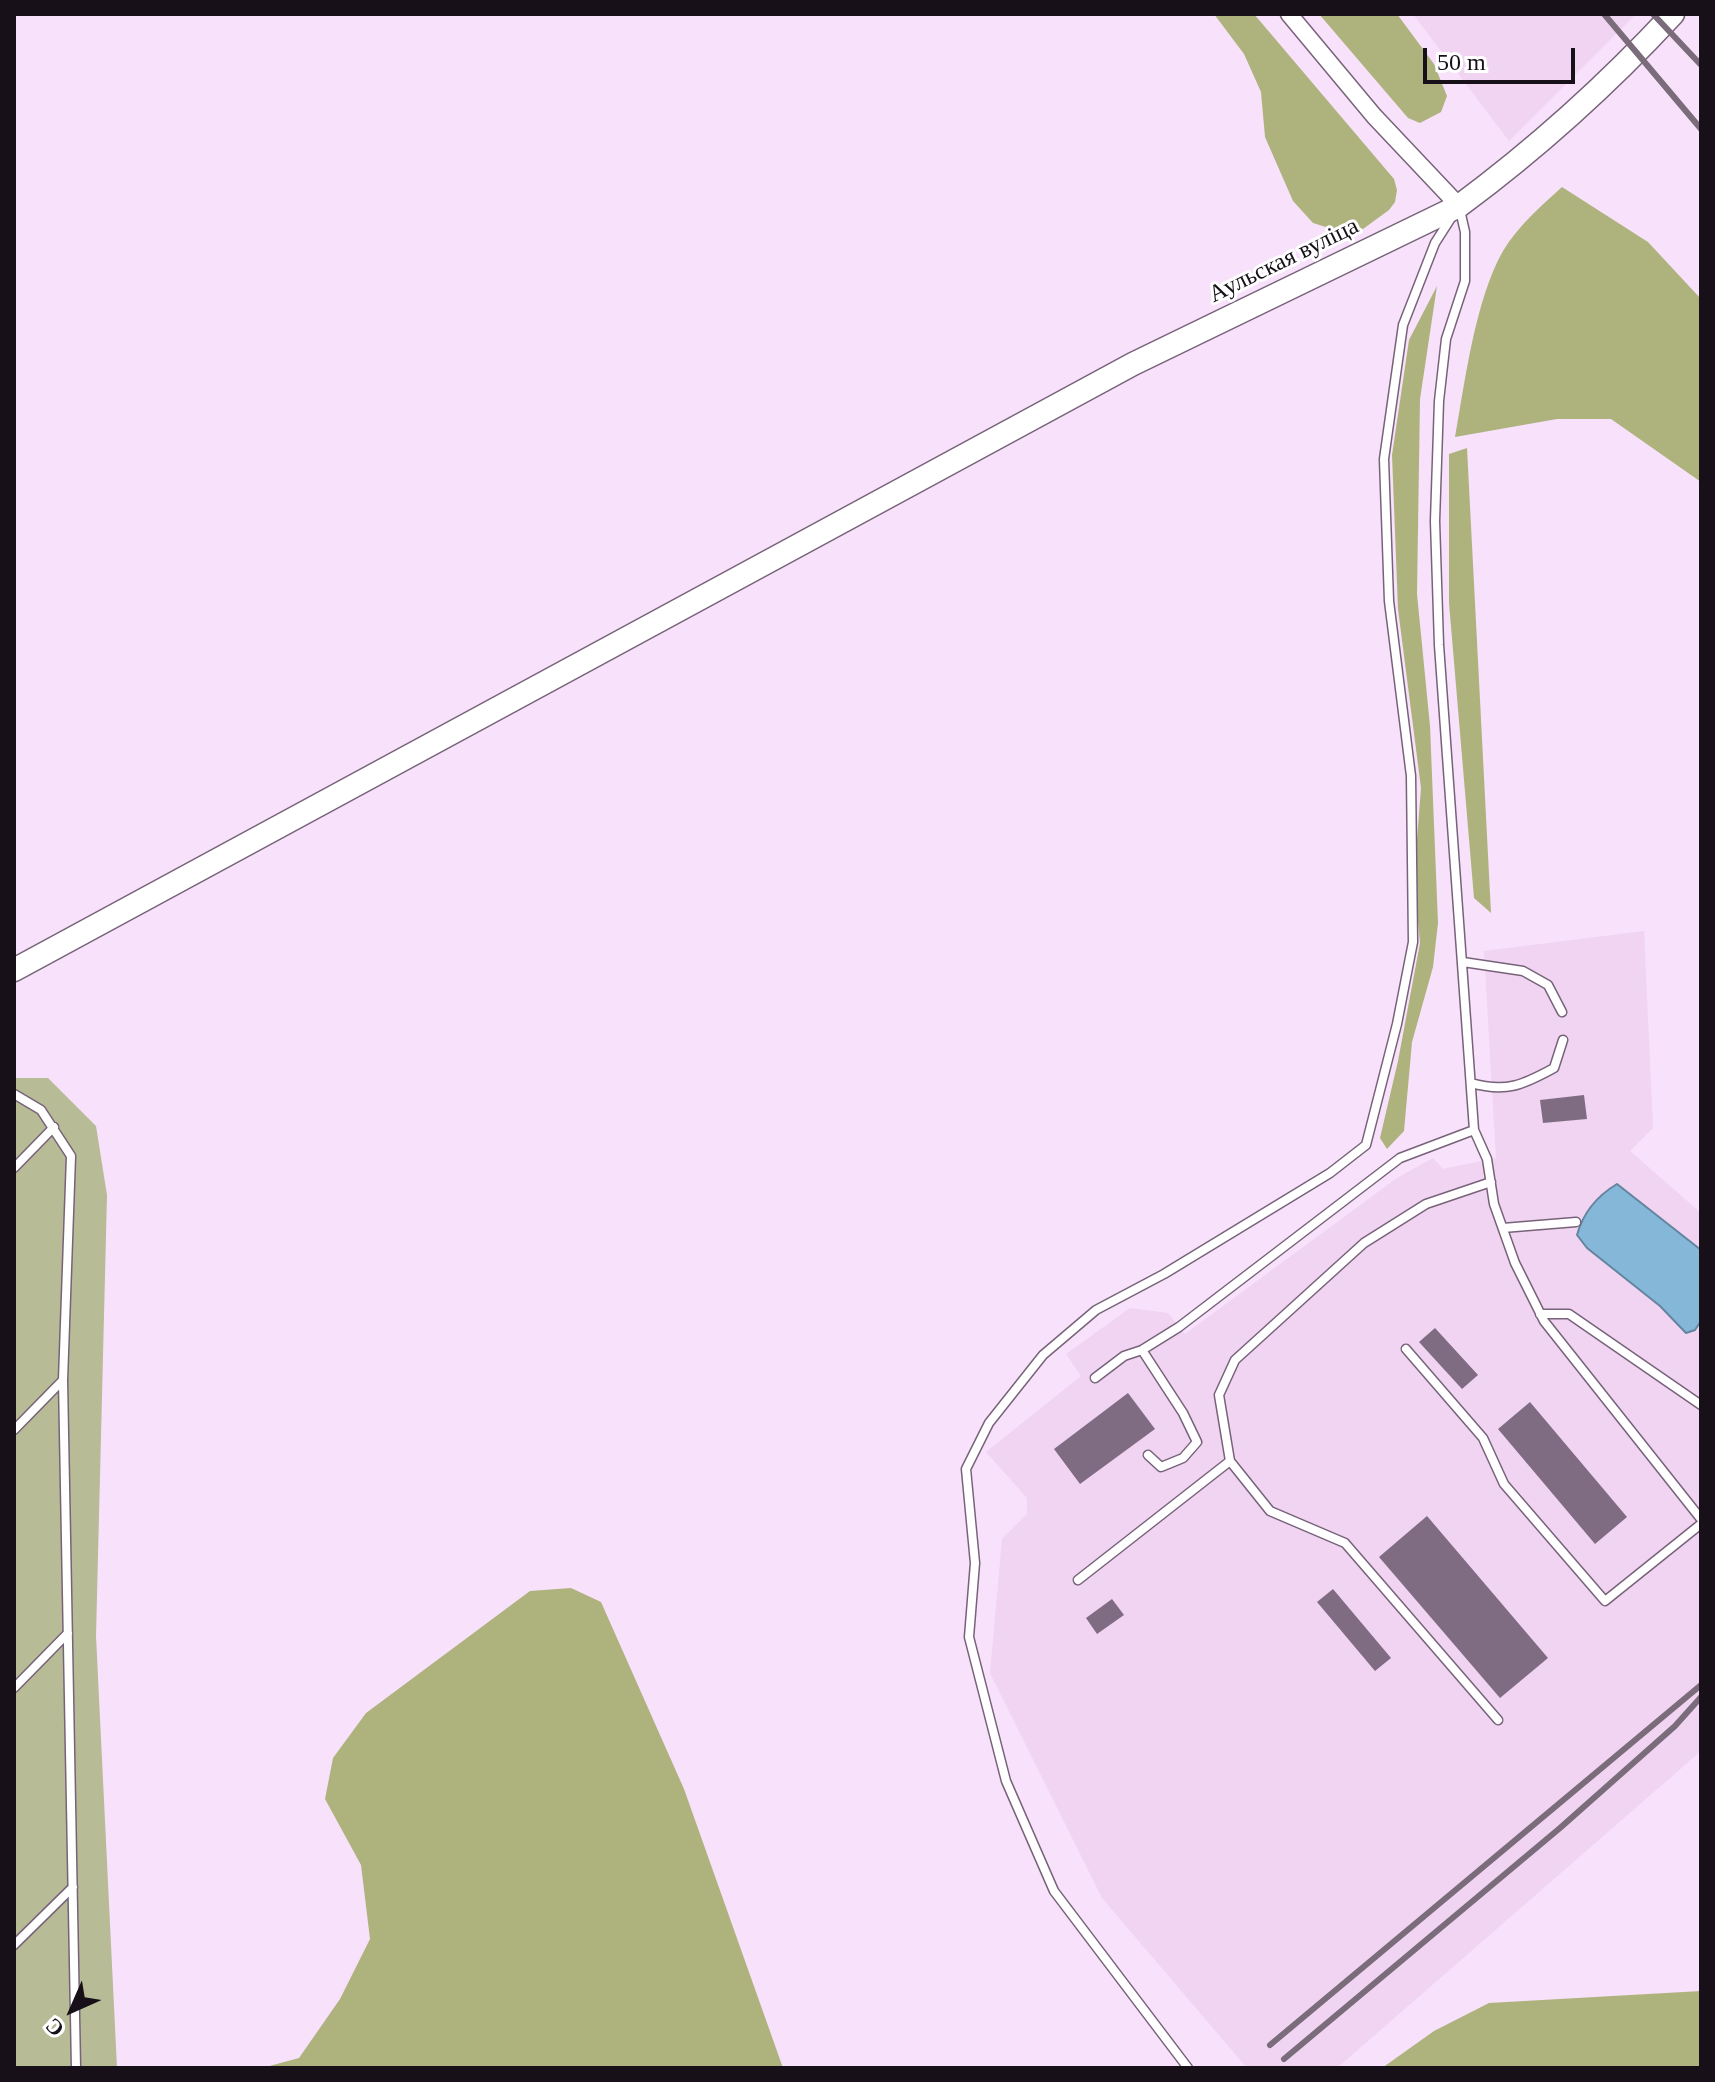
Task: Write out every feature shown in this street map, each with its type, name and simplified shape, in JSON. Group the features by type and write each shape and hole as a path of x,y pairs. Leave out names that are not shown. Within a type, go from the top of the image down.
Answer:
{"street":[{"path":"1289,14 1374,116 1459,206"},
{"name":"Аульская вуліца","path":"14,970 1133,364 1459,206 1507,171 1559,125 1673,14"}],"lane":[{"path":"1406,1349 1483,1438 1504,1484 1605,1601 1701,1522 1540,1314 1515,1263 1494,1204 1487,1159 1474,1130 1439,645 1435,521 1439,401 1446,339 1465,281 1465,232 1459,206"},
{"path":"1188,2068 1054,1891 1006,1781 969,1637 975,1563 966,1469 989,1423 1043,1355 1096,1310 1164,1274 1330,1173 1366,1145 1397,1024 1413,942 1411,776 1389,601 1384,459 1403,325 1435,243 1459,206"},
{"path":"1463,962 1523,971 1548,985 1562,1012"},
{"path":"1471,1083 1492,1089 1524,1085 1554,1068 1563,1040"},
{"path":"14,1094 41,1110 71,1156 63,1380 76,2068"},
{"path":"14,1168 54,1127"},
{"path":"1095,1378 1124,1356 1142,1350 1179,1327 1400,1158 1474,1130"},
{"path":"1491,1182 1426,1204 1364,1243 1235,1360 1219,1395 1230,1461 1270,1511 1345,1543 1498,1720"},
{"path":"1503,1228 1576,1222"},
{"path":"1540,1314 1569,1314 1701,1405"},
{"path":"1142,1350 1183,1413 1197,1442 1183,1458 1161,1467 1148,1455"},
{"path":"14,1430 63,1380"},
{"path":"1078,1580 1230,1461"},
{"path":"14,1688 68,1633"},
{"path":"14,1945 73,1887"}],"shaded area":[{"path":"1413,14 1636,14 1509,141"},
{"path":"1644,931 1653,1128 1630,1151 1701,1213 1701,1751 1337,2068 1247,2068 1102,1898 990,1673 1002,1539 1027,1514 1027,1498 986,1452 1081,1376 1066,1354 1130,1308 1168,1313 1185,1334 1397,1178 1433,1158 1443,1169 1496,1158 1484,951"}],"green space":[{"path":"1214,14 1254,14 1394,179 1397,190 1395,202 1389,210 1363,229 1345,233 1313,223 1293,201 1265,137 1261,92 1244,54"},
{"path":"1319,14 1397,14 1434,64 1447,96 1441,112 1420,123 1408,118"},
{"path":"1562,187 1648,242 1701,299 1701,482 1611,419 1557,419 1455,437 1472,342 1493,271 1516,233"},
{"path":"1437,286 1420,399 1417,594 1430,726 1438,923 1433,967 1412,1042 1404,1131 1387,1149 1380,1138 1420,943 1414,878 1421,788 1398,609 1392,455 1409,340"},
{"path":"1467,448 1491,913 1474,898 1449,603 1449,454"},
{"path":"14,1078 48,1078 96,1126 107,1195 96,1636 117,2068 14,2068"},
{"path":"571,1588 601,1602 684,1789 783,2068 262,2068 299,2058 340,1999 370,1939 361,1865 325,1799 333,1758 366,1713 530,1591"},
{"path":"1701,1991 1701,2068 1382,2068 1434,2031 1489,2003"}],"water":[{"path":"1617,1184 1701,1250 1701,1321 1695,1330 1686,1333 1660,1306 1587,1248 1577,1235 1592,1206"}],"building":[{"path":"1584,1095 1587,1119 1543,1123 1540,1100"},
{"path":"1435,1328 1478,1375 1462,1389 1419,1342"},
{"path":"1128,1393 1155,1429 1080,1484 1054,1449"},
{"path":"1530,1402 1627,1517 1595,1544 1498,1429"},
{"path":"1427,1516 1548,1658 1500,1698 1379,1557"},
{"path":"1333,1589 1391,1658 1375,1671 1317,1602"},
{"path":"1112,1599 1124,1615 1097,1634 1086,1618"}],"railway":[{"path":"1604,14 1701,129"},
{"path":"1653,14 1701,65"},
{"path":"1270,2045 1701,1685"},
{"path":"1284,2059 1560,1828 1675,1726 1701,1697"}]}
